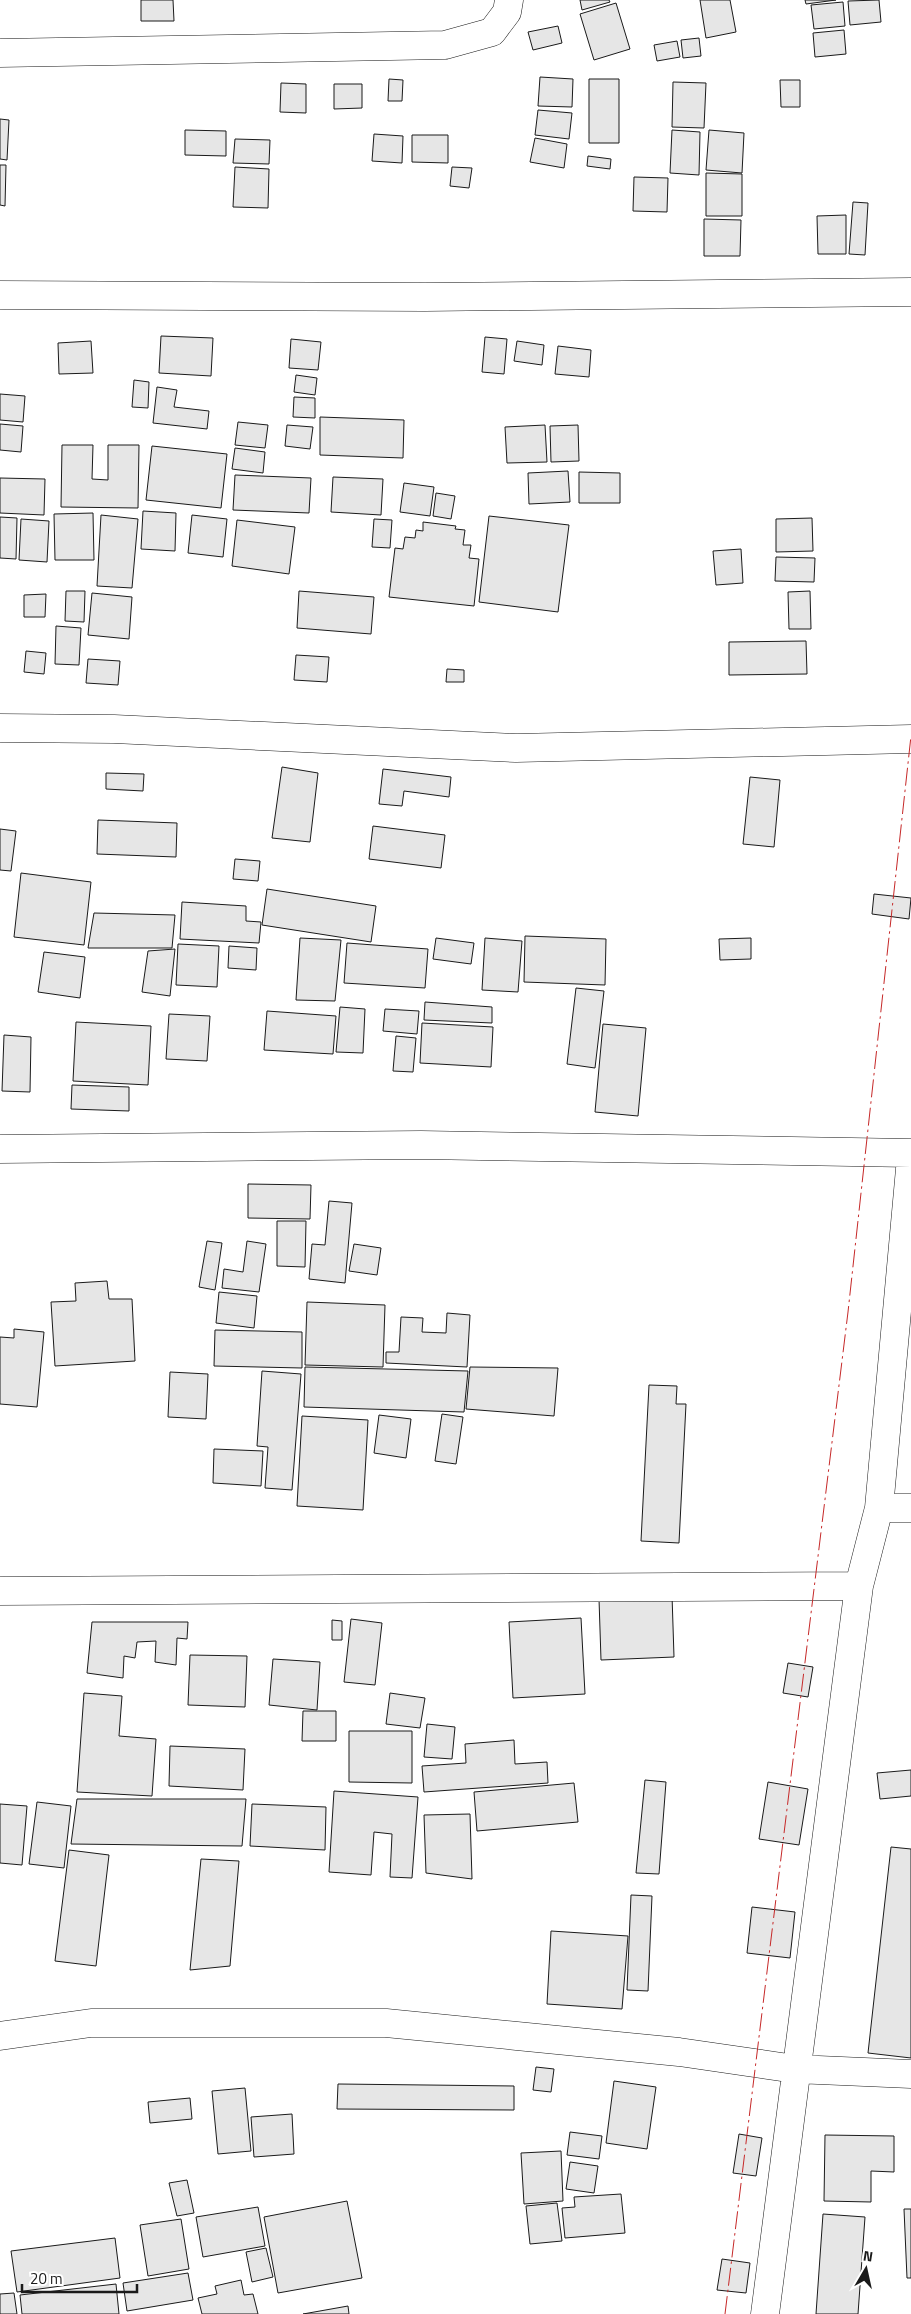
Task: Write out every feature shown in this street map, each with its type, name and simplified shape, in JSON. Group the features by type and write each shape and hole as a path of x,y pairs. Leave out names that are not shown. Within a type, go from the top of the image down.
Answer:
{"street":[{"path":"0,53 445,45 492,32 507,12 508,0"},
{"path":"0,295 425,297 911,292"},
{"path":"0,728 124,730 516,748 911,739"},
{"path":"0,1149 421,1146 911,1153"},
{"path":"765,2314 795,2069 859,1586 879,1508 911,1158"},
{"path":"879,1508 911,1508"},
{"path":"0,1591 859,1586"},
{"path":"0,2036 91,2023 386,2023 679,2052 795,2069 911,2074"}],"building":[{"path":"141,0 173,0 174,21 141,21"},
{"path":"580,0 609,0 610,2 582,10"},
{"path":"700,0 730,0 736,32 706,38"},
{"path":"805,0 836,0 806,4"},
{"path":"879,0 881,22 850,25 848,1"},
{"path":"843,2 845,26 814,29 811,5"},
{"path":"616,3 630,49 594,60 580,14"},
{"path":"558,26 562,43 533,50 528,32"},
{"path":"844,30 846,54 815,57 813,33"},
{"path":"699,38 701,56 683,58 681,40"},
{"path":"677,41 680,57 657,61 654,45"},
{"path":"540,77 573,79 572,107 538,106"},
{"path":"389,79 403,80 402,101 388,101"},
{"path":"589,79 619,79 619,143 589,143"},
{"path":"780,80 800,80 800,107 781,107"},
{"path":"673,82 706,83 704,128 672,127"},
{"path":"281,83 306,84 306,113 280,112"},
{"path":"334,84 362,84 362,108 334,109"},
{"path":"538,110 572,113 569,139 535,135"},
{"path":"0,119 9,120 7,160 0,159"},
{"path":"185,130 226,131 226,156 185,155"},
{"path":"672,130 700,132 699,175 670,173"},
{"path":"709,130 744,133 742,173 706,170"},
{"path":"374,134 403,136 402,163 372,161"},
{"path":"412,135 448,135 448,163 412,162"},
{"path":"535,138 567,144 564,168 530,162"},
{"path":"235,139 270,140 269,164 233,163"},
{"path":"588,156 611,159 610,169 587,166"},
{"path":"0,165 6,165 5,206 0,205"},
{"path":"235,167 269,169 268,208 233,207"},
{"path":"452,167 472,168 469,188 450,186"},
{"path":"706,173 742,174 742,216 706,216"},
{"path":"634,177 668,178 667,212 633,211"},
{"path":"853,202 868,203 865,255 849,254"},
{"path":"846,215 846,254 818,254 817,216"},
{"path":"704,219 741,220 740,256 704,256"},
{"path":"161,336 213,338 211,376 159,373"},
{"path":"485,337 507,339 504,374 482,372"},
{"path":"291,339 321,342 318,370 289,368"},
{"path":"91,341 93,373 59,374 58,343"},
{"path":"517,341 544,345 542,365 514,361"},
{"path":"558,346 591,350 589,377 555,374"},
{"path":"296,375 317,378 315,395 294,392"},
{"path":"134,380 149,382 148,408 132,407"},
{"path":"157,387 177,390 174,407 209,411 207,429 153,423"},
{"path":"0,394 25,396 23,422 0,420"},
{"path":"294,397 315,398 315,418 293,417"},
{"path":"320,417 404,420 403,458 320,455"},
{"path":"238,422 268,425 265,448 235,445"},
{"path":"0,424 23,426 21,452 0,450"},
{"path":"287,425 313,427 310,449 285,446"},
{"path":"545,425 547,462 507,463 505,427"},
{"path":"578,425 579,461 551,462 550,426"},
{"path":"62,445 93,445 92,479 108,480 108,445 139,445 138,508 61,507"},
{"path":"152,446 227,454 221,508 146,500"},
{"path":"235,448 265,452 263,473 232,469"},
{"path":"568,471 570,502 529,504 528,473"},
{"path":"579,472 620,473 620,503 579,503"},
{"path":"235,475 311,478 309,513 233,510"},
{"path":"333,477 383,479 381,515 331,512"},
{"path":"0,478 45,479 44,515 0,513"},
{"path":"404,483 434,487 430,516 400,512"},
{"path":"436,493 455,496 451,519 433,516"},
{"path":"143,511 176,513 175,551 141,549"},
{"path":"93,513 94,560 55,560 54,514"},
{"path":"101,515 138,519 132,588 97,586"},
{"path":"192,515 227,519 223,557 188,553"},
{"path":"489,516 569,525 558,612 479,602"},
{"path":"0,517 17,518 16,559 0,558"},
{"path":"812,518 813,551 776,552 776,519"},
{"path":"21,519 49,521 47,562 19,560"},
{"path":"374,519 392,520 390,548 372,547"},
{"path":"237,520 295,527 289,574 232,566"},
{"path":"423,522 456,526 455,529 465,530 463,545 471,545 469,558 479,559 474,606 389,597 395,548 403,549 405,537 415,538 416,530 423,531"},
{"path":"741,549 743,583 716,585 713,551"},
{"path":"776,557 815,558 814,582 775,581"},
{"path":"66,591 85,591 84,622 65,621"},
{"path":"299,591 374,597 371,634 297,628"},
{"path":"810,591 811,629 789,629 788,592"},
{"path":"92,593 132,597 129,639 88,635"},
{"path":"46,594 45,617 24,617 24,595"},
{"path":"56,626 81,628 79,665 55,664"},
{"path":"806,641 807,674 729,675 729,642"},
{"path":"26,651 46,653 44,674 24,672"},
{"path":"296,655 329,657 327,682 294,680"},
{"path":"88,659 120,661 118,685 86,683"},
{"path":"447,669 464,670 464,682 446,682"},
{"path":"282,767 318,773 310,842 272,838"},
{"path":"383,769 451,777 449,797 404,791 402,806 379,804"},
{"path":"106,773 144,774 143,791 106,789"},
{"path":"750,777 780,780 774,847 743,844"},
{"path":"98,820 177,823 176,857 97,854"},
{"path":"373,826 445,835 441,868 369,859"},
{"path":"0,829 16,831 11,871 0,870"},
{"path":"235,859 260,861 258,881 233,879"},
{"path":"21,873 91,882 84,945 14,937"},
{"path":"267,889 376,906 371,942 262,925"},
{"path":"874,894 911,898 909,919 872,914"},
{"path":"182,902 246,906 246,921 261,922 259,943 180,939"},
{"path":"94,913 175,915 172,948 88,948"},
{"path":"525,936 606,939 605,985 524,982"},
{"path":"300,938 341,940 335,1001 296,1000"},
{"path":"436,938 474,943 471,964 433,959"},
{"path":"485,938 522,941 518,992 482,990"},
{"path":"751,938 751,959 720,960 719,939"},
{"path":"347,943 428,949 425,988 344,983"},
{"path":"178,944 219,946 217,987 176,985"},
{"path":"229,946 257,948 256,970 228,968"},
{"path":"175,949 170,996 142,992 148,951"},
{"path":"44,952 85,957 80,998 38,992"},
{"path":"576,988 604,991 595,1068 567,1064"},
{"path":"425,1002 492,1007 492,1023 424,1020"},
{"path":"340,1007 365,1009 363,1053 336,1052"},
{"path":"385,1009 419,1011 417,1034 383,1031"},
{"path":"267,1011 336,1016 333,1054 264,1050"},
{"path":"169,1014 210,1016 207,1061 166,1059"},
{"path":"76,1022 151,1026 148,1085 73,1081"},
{"path":"422,1023 493,1027 491,1067 420,1063"},
{"path":"603,1024 646,1028 638,1116 595,1112"},
{"path":"4,1035 31,1037 30,1092 2,1091"},
{"path":"396,1036 416,1038 413,1072 393,1071"},
{"path":"72,1085 129,1087 129,1111 71,1109"},
{"path":"248,1184 311,1185 310,1219 248,1218"},
{"path":"329,1201 352,1203 345,1283 309,1279 312,1244 325,1245"},
{"path":"277,1221 306,1221 305,1267 277,1266"},
{"path":"207,1241 222,1243 215,1290 199,1287"},
{"path":"247,1241 266,1244 259,1292 222,1288 224,1269 243,1272"},
{"path":"354,1244 381,1248 377,1275 349,1271"},
{"path":"107,1281 109,1299 132,1299 135,1361 55,1366 51,1302 76,1301 75,1283"},
{"path":"219,1292 257,1296 254,1328 216,1323"},
{"path":"307,1302 385,1305 383,1367 305,1365"},
{"path":"447,1313 470,1315 467,1367 386,1363 386,1352 399,1352 401,1317 423,1318 422,1332 446,1333"},
{"path":"14,1329 44,1332 37,1407 0,1404 0,1337 14,1338"},
{"path":"215,1330 302,1332 302,1368 214,1366"},
{"path":"305,1367 468,1371 464,1412 304,1407"},
{"path":"470,1367 558,1368 554,1416 466,1409"},
{"path":"262,1371 301,1374 292,1490 265,1488 268,1447 257,1446"},
{"path":"170,1372 208,1374 206,1419 168,1417"},
{"path":"649,1385 677,1386 676,1404 686,1404 679,1543 641,1541"},
{"path":"442,1414 463,1417 456,1464 435,1461"},
{"path":"379,1415 411,1419 406,1458 374,1453"},
{"path":"302,1416 368,1420 363,1510 297,1506"},
{"path":"214,1449 263,1451 261,1486 213,1483"},
{"path":"672,1595 674,1657 601,1660 599,1599"},
{"path":"581,1618 585,1694 513,1698 509,1622"},
{"path":"351,1619 382,1623 375,1685 344,1682"},
{"path":"332,1620 342,1621 342,1640 332,1640"},
{"path":"92,1622 188,1622 187,1639 177,1638 176,1665 155,1662 156,1641 137,1642 135,1658 124,1656 123,1678 87,1673"},
{"path":"190,1655 247,1656 245,1707 188,1705"},
{"path":"273,1659 320,1662 317,1710 269,1705"},
{"path":"788,1663 813,1667 808,1697 783,1693"},
{"path":"84,1693 122,1696 119,1736 156,1739 152,1796 77,1792"},
{"path":"390,1693 425,1698 420,1728 386,1724"},
{"path":"303,1711 336,1711 336,1741 302,1741"},
{"path":"427,1724 455,1727 452,1759 424,1757"},
{"path":"349,1731 412,1731 412,1783 349,1782"},
{"path":"514,1740 515,1764 547,1762 548,1783 424,1792 422,1766 466,1763 465,1744"},
{"path":"170,1746 245,1749 243,1790 169,1786"},
{"path":"911,1770 911,1796 880,1799 877,1773"},
{"path":"645,1780 666,1782 659,1874 636,1873"},
{"path":"768,1782 808,1789 799,1845 759,1839"},
{"path":"574,1783 578,1822 477,1831 474,1792"},
{"path":"334,1791 418,1797 412,1878 390,1877 392,1834 374,1832 371,1875 329,1872"},
{"path":"77,1799 246,1799 242,1846 71,1844"},
{"path":"37,1802 71,1806 64,1868 29,1864"},
{"path":"0,1804 27,1806 22,1865 0,1863"},
{"path":"252,1804 326,1807 325,1850 250,1846"},
{"path":"470,1814 472,1879 426,1873 424,1815"},
{"path":"891,1847 911,1849 911,2058 868,2053"},
{"path":"69,1850 109,1855 96,1966 55,1961"},
{"path":"201,1859 239,1861 230,1966 190,1970"},
{"path":"631,1895 652,1896 648,1991 627,1990"},
{"path":"752,1907 795,1912 790,1958 747,1953"},
{"path":"551,1931 628,1936 622,2009 547,2004"},
{"path":"536,2067 554,2069 551,2092 533,2090"},
{"path":"614,2081 656,2087 647,2149 606,2143"},
{"path":"338,2084 514,2086 514,2110 337,2109"},
{"path":"245,2088 251,2151 218,2154 212,2091"},
{"path":"190,2098 192,2119 150,2123 148,2102"},
{"path":"292,2114 294,2154 254,2157 251,2117"},
{"path":"570,2132 602,2136 599,2159 567,2155"},
{"path":"739,2134 762,2138 756,2176 733,2173"},
{"path":"825,2135 894,2136 894,2172 871,2171 871,2202 824,2201"},
{"path":"561,2151 563,2201 524,2204 521,2153"},
{"path":"570,2162 598,2166 594,2193 566,2189"},
{"path":"187,2180 194,2213 177,2216 169,2183"},
{"path":"621,2194 625,2233 565,2238 562,2208 575,2207 574,2197"},
{"path":"347,2201 362,2278 278,2293 264,2217"},
{"path":"557,2203 562,2241 530,2244 526,2206"},
{"path":"258,2207 265,2246 203,2257 196,2217"},
{"path":"904,2209 911,2209 911,2278 907,2278"},
{"path":"823,2214 865,2217 858,2314 816,2314"},
{"path":"181,2219 189,2269 148,2276 140,2225"},
{"path":"115,2238 120,2278 17,2292 11,2251"},
{"path":"266,2248 273,2277 252,2282 246,2252"},
{"path":"722,2259 750,2263 746,2293 717,2290"},
{"path":"188,2273 193,2300 127,2311 123,2283"},
{"path":"241,2280 244,2295 253,2294 258,2314 202,2314 198,2298 217,2294 215,2286"},
{"path":"116,2284 119,2314 22,2314 20,2295"},
{"path":"14,2293 17,2314 0,2314 0,2294"},
{"path":"348,2306 349,2314 303,2314"}],"power":[{"path":"725,2314 848,1312 911,736"}]}
